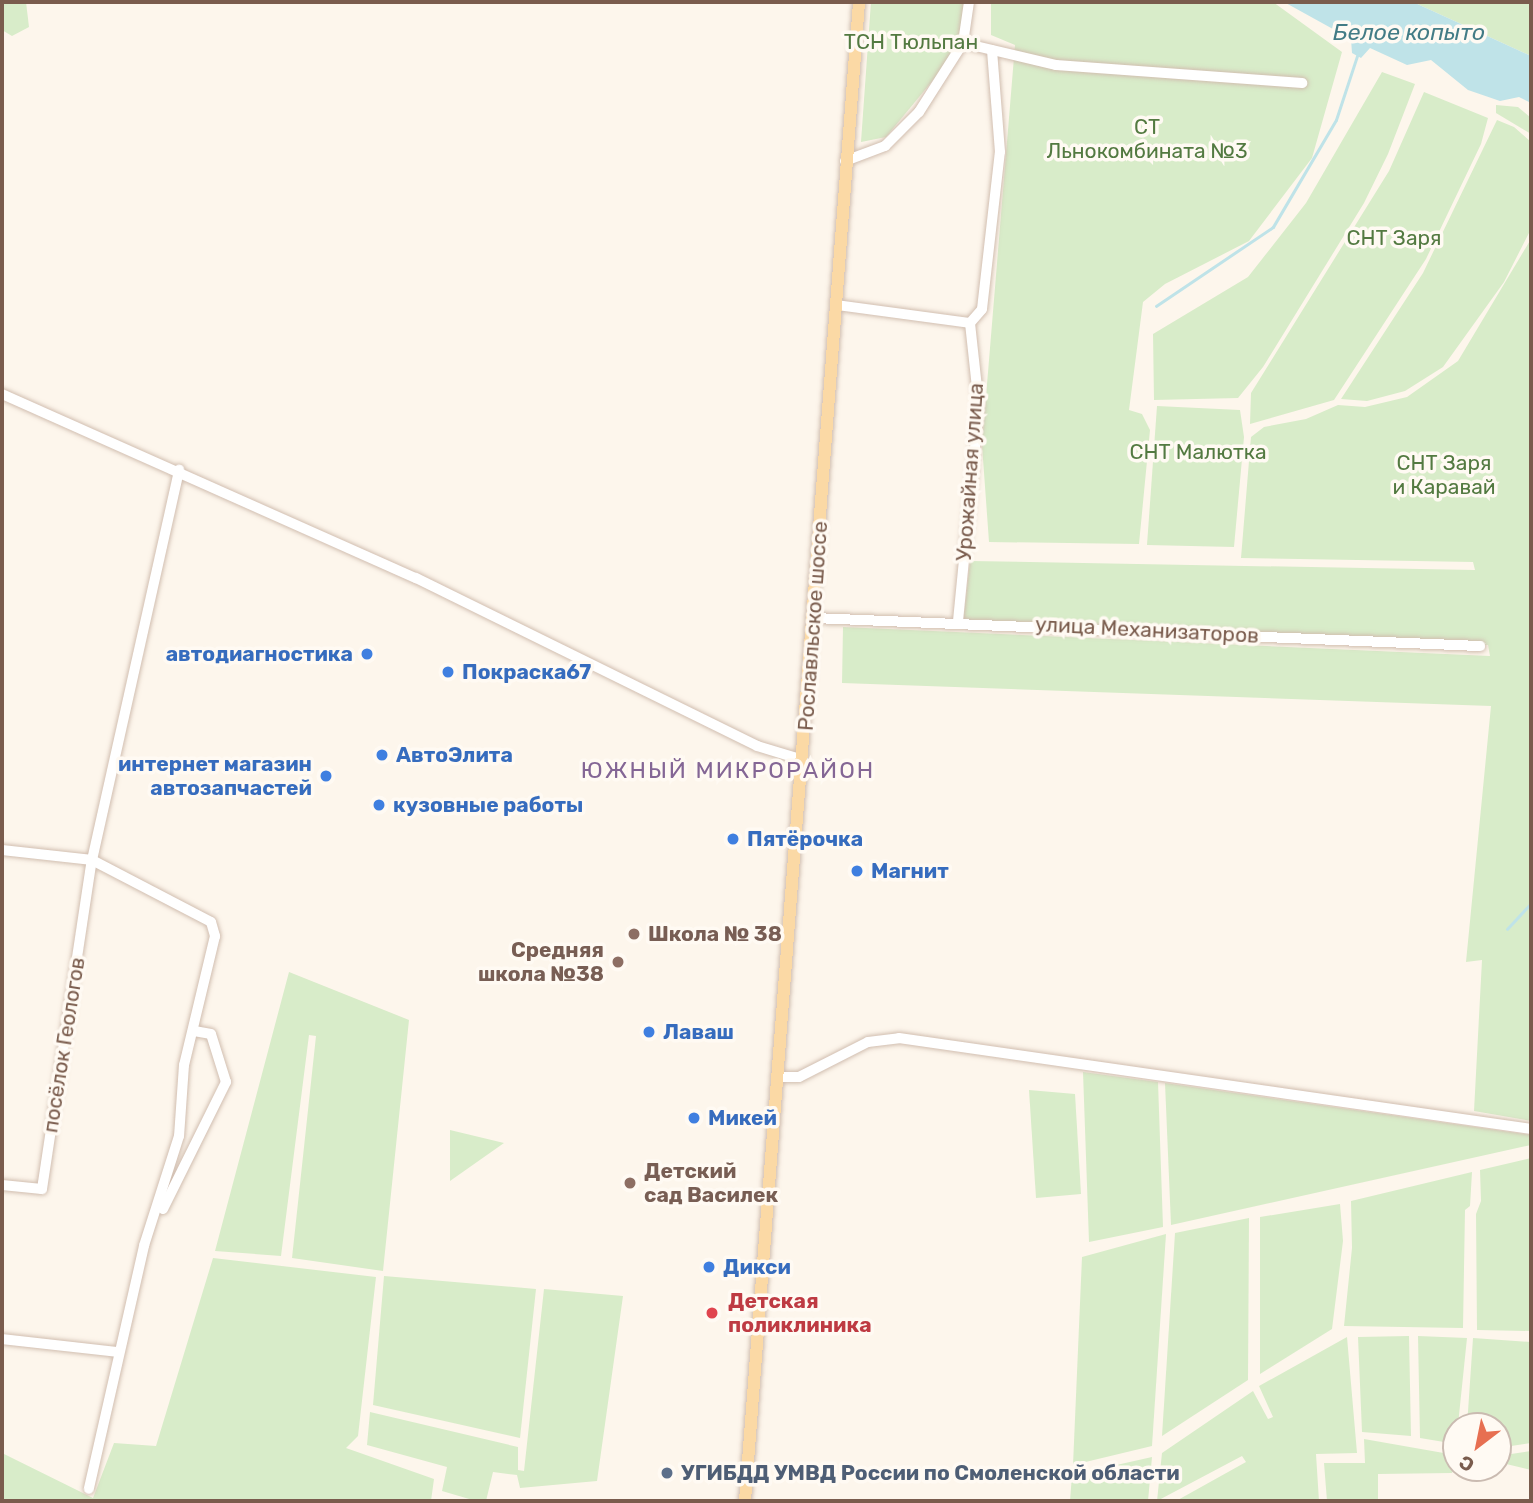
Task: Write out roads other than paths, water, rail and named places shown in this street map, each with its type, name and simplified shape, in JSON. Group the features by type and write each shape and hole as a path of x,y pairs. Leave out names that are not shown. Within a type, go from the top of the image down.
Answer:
{"main road":[{"name":"Рославльское шоссе","path":"745,1501 859,2"}],"street":[{"path":"845,161 885,146 919,112 963,43 969,2"},
{"path":"963,43 1056,65 1302,83"},
{"path":"837,305 970,323 982,309 1000,152 992,50"},
{"name":"Урожайная улица","path":"958,621 979,406 970,323"},
{"path":"2,394 179,470 517,626 757,746 803,760"},
{"path":"92,860 179,470"},
{"name":"улица Механизаторов","path":"814,618 958,621 1480,646"},
{"path":"2,850 92,860 211,922 215,936 184,1065 179,1136 118,1352 89,1489"},
{"name":"посёлок Геологов","path":"2,1185 42,1189 92,860"},
{"path":"151,1231 226,1082 213,1037 194,1031"},
{"path":"777,1077 799,1077 868,1042 899,1038 1531,1129"},
{"path":"2,1339 118,1352"}],"water":[{"name":"Белое копыто","path":"1284,2 1413,2 1531,56 1531,103 1519,97 1500,101 1468,90 1431,60 1407,65 1370,48 1361,58 1352,53 1351,39"}],"waterway":[{"path":"1156,306 1273,227 1336,120 1358,53"},
{"path":"1507,929 1531,903"}],"place":[{"name":"автодиагностика","path":"367,654"},
{"name":"Покраска67","path":"448,672"},
{"name":"АвтоЭлита","path":"382,755"},
{"name":"интернет магазин автозапчастей","path":"326,776"},
{"name":"кузовные работы","path":"379,805"},
{"name":"Пятёрочка","path":"733,839"},
{"name":"Магнит","path":"857,871"},
{"name":"Школа № 38","path":"634,934"},
{"name":"Средняя школа №38","path":"618,962"},
{"name":"Лаваш","path":"649,1032"},
{"name":"Микей","path":"694,1118"},
{"name":"Детский сад Василек","path":"630,1183"},
{"name":"Дикси","path":"709,1267"},
{"name":"Детская поликлиника","path":"712,1313"},
{"name":"УГИБДД УМВД России по Смоленской области","path":"667,1473"}],"district":[{"name":"ЮЖНЫЙ МИКРОРАЙОН","path":"728,770"}],"park label":[{"name":"ТСН Тюльпан","path":"911,42"},
{"name":"СТ Льнокомбината №3","path":"1147,139"},
{"name":"СНТ Заря","path":"1394,238"},
{"name":"СНТ Малютка","path":"1198,452"},
{"name":"СНТ Заря и Каравай","path":"1444,475"}]}
